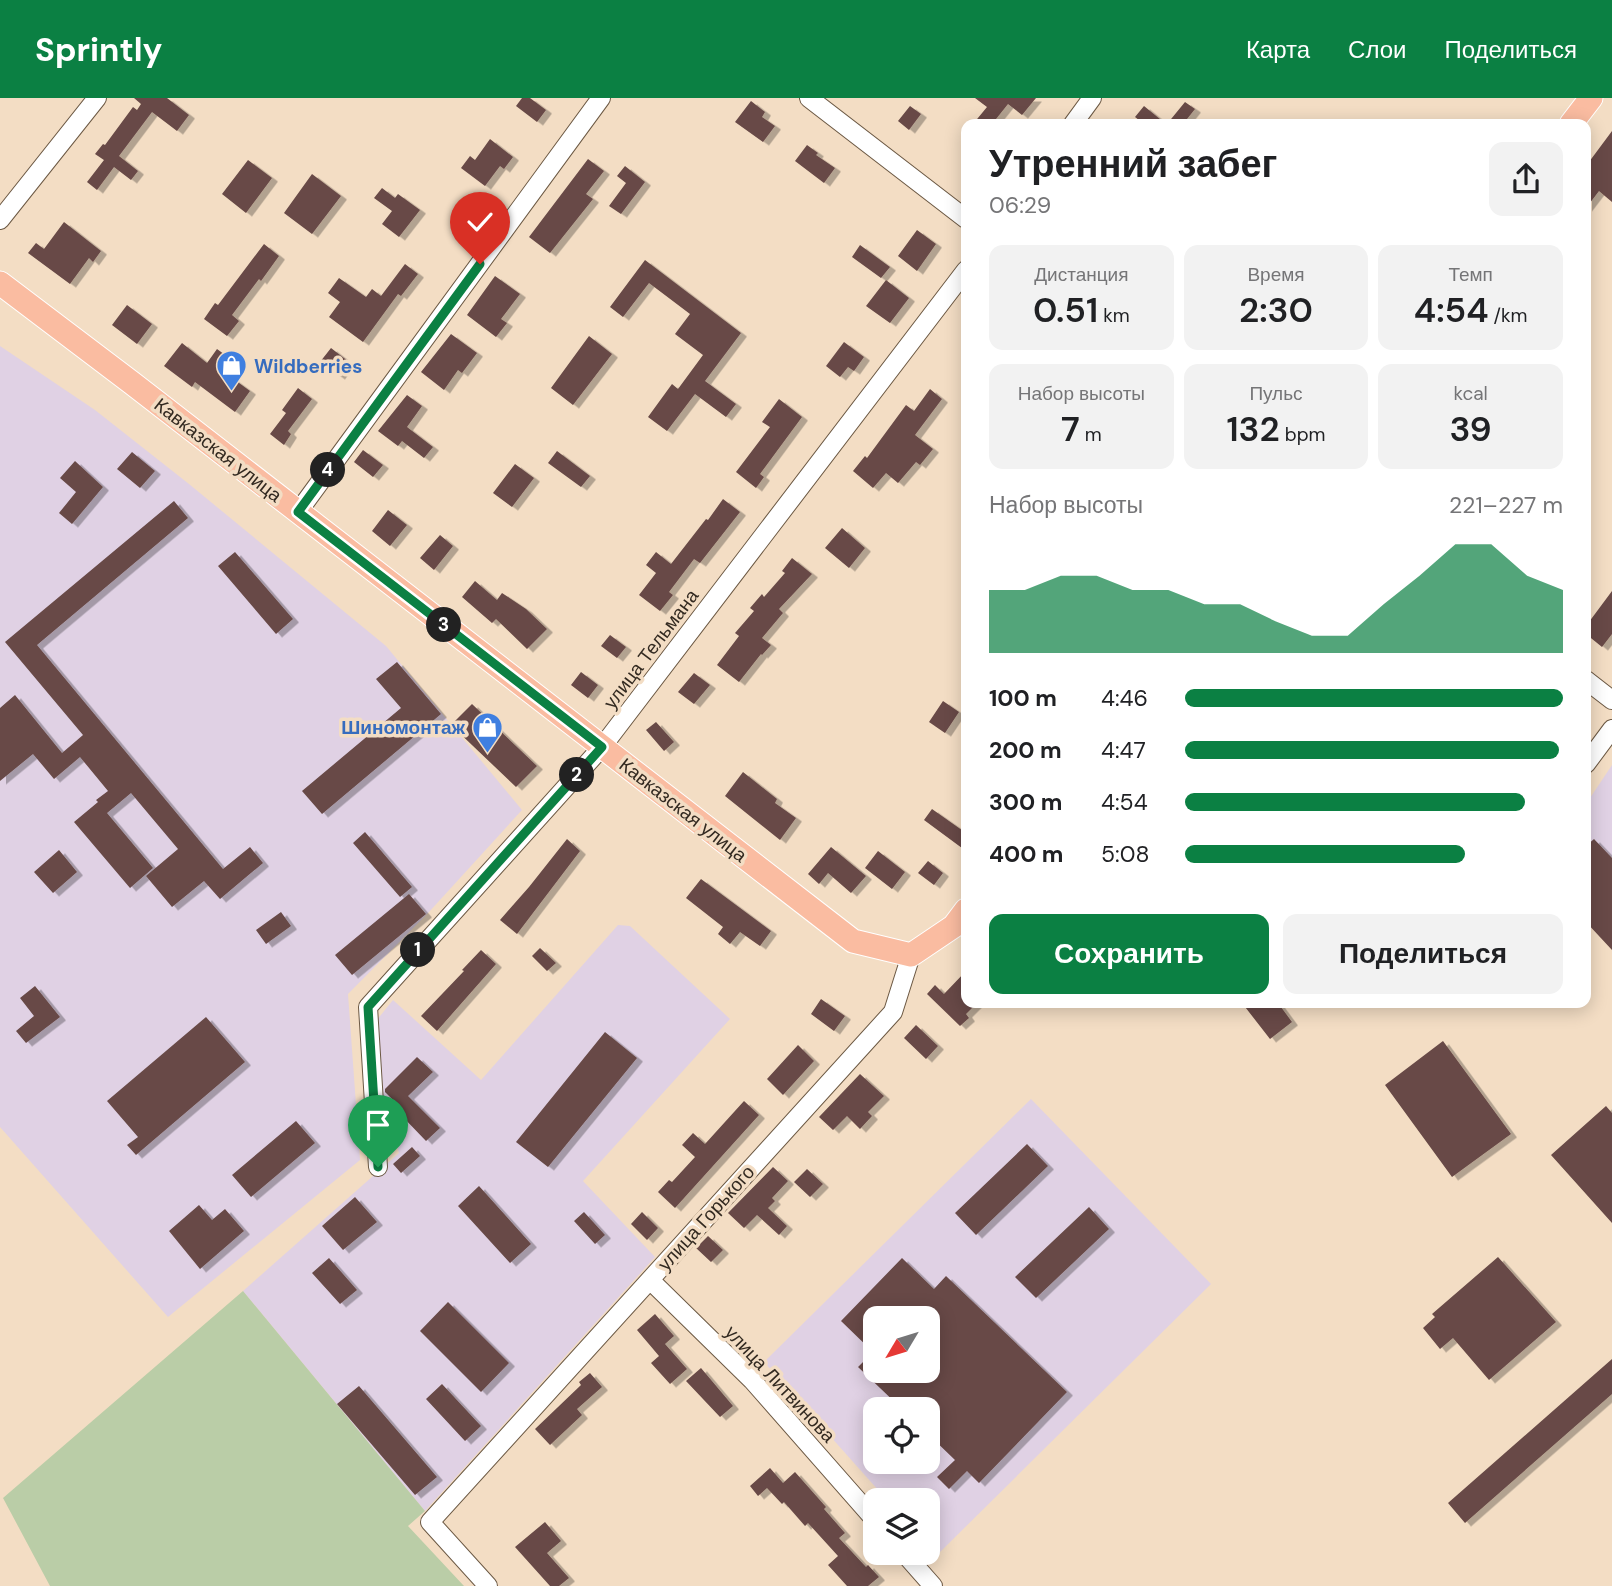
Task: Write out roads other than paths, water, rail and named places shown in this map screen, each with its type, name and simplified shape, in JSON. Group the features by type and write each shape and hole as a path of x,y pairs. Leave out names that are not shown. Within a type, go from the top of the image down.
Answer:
{"main road":[{"path":"1575,119 1591,98"},
{"name":"Кавказская улица","path":"0,283 853,941 911,954"},
{"path":"911,954 954,926 961,917"}],"street":[{"path":"0,220 97,98"},
{"path":"298,512 601,98"},
{"path":"809,98 961,215"},
{"path":"1077,119 1092,98"},
{"name":"улица Тельмана","path":"378,1167 368,1007 602,747 961,277"},
{"path":"1591,684 1612,700"},
{"path":"1591,757 1612,729"},
{"name":"улица Горького","path":"488,1586 430,1522 893,1012 911,954"},
{"name":"улица Литвинова","path":"650,1280 752,1380 863,1506"},
{"path":"914,1565 933,1586"}],"place":[{"name":"Wildberries","path":"231,393"},
{"name":"Шиномонтаж","path":"488,754"}]}
